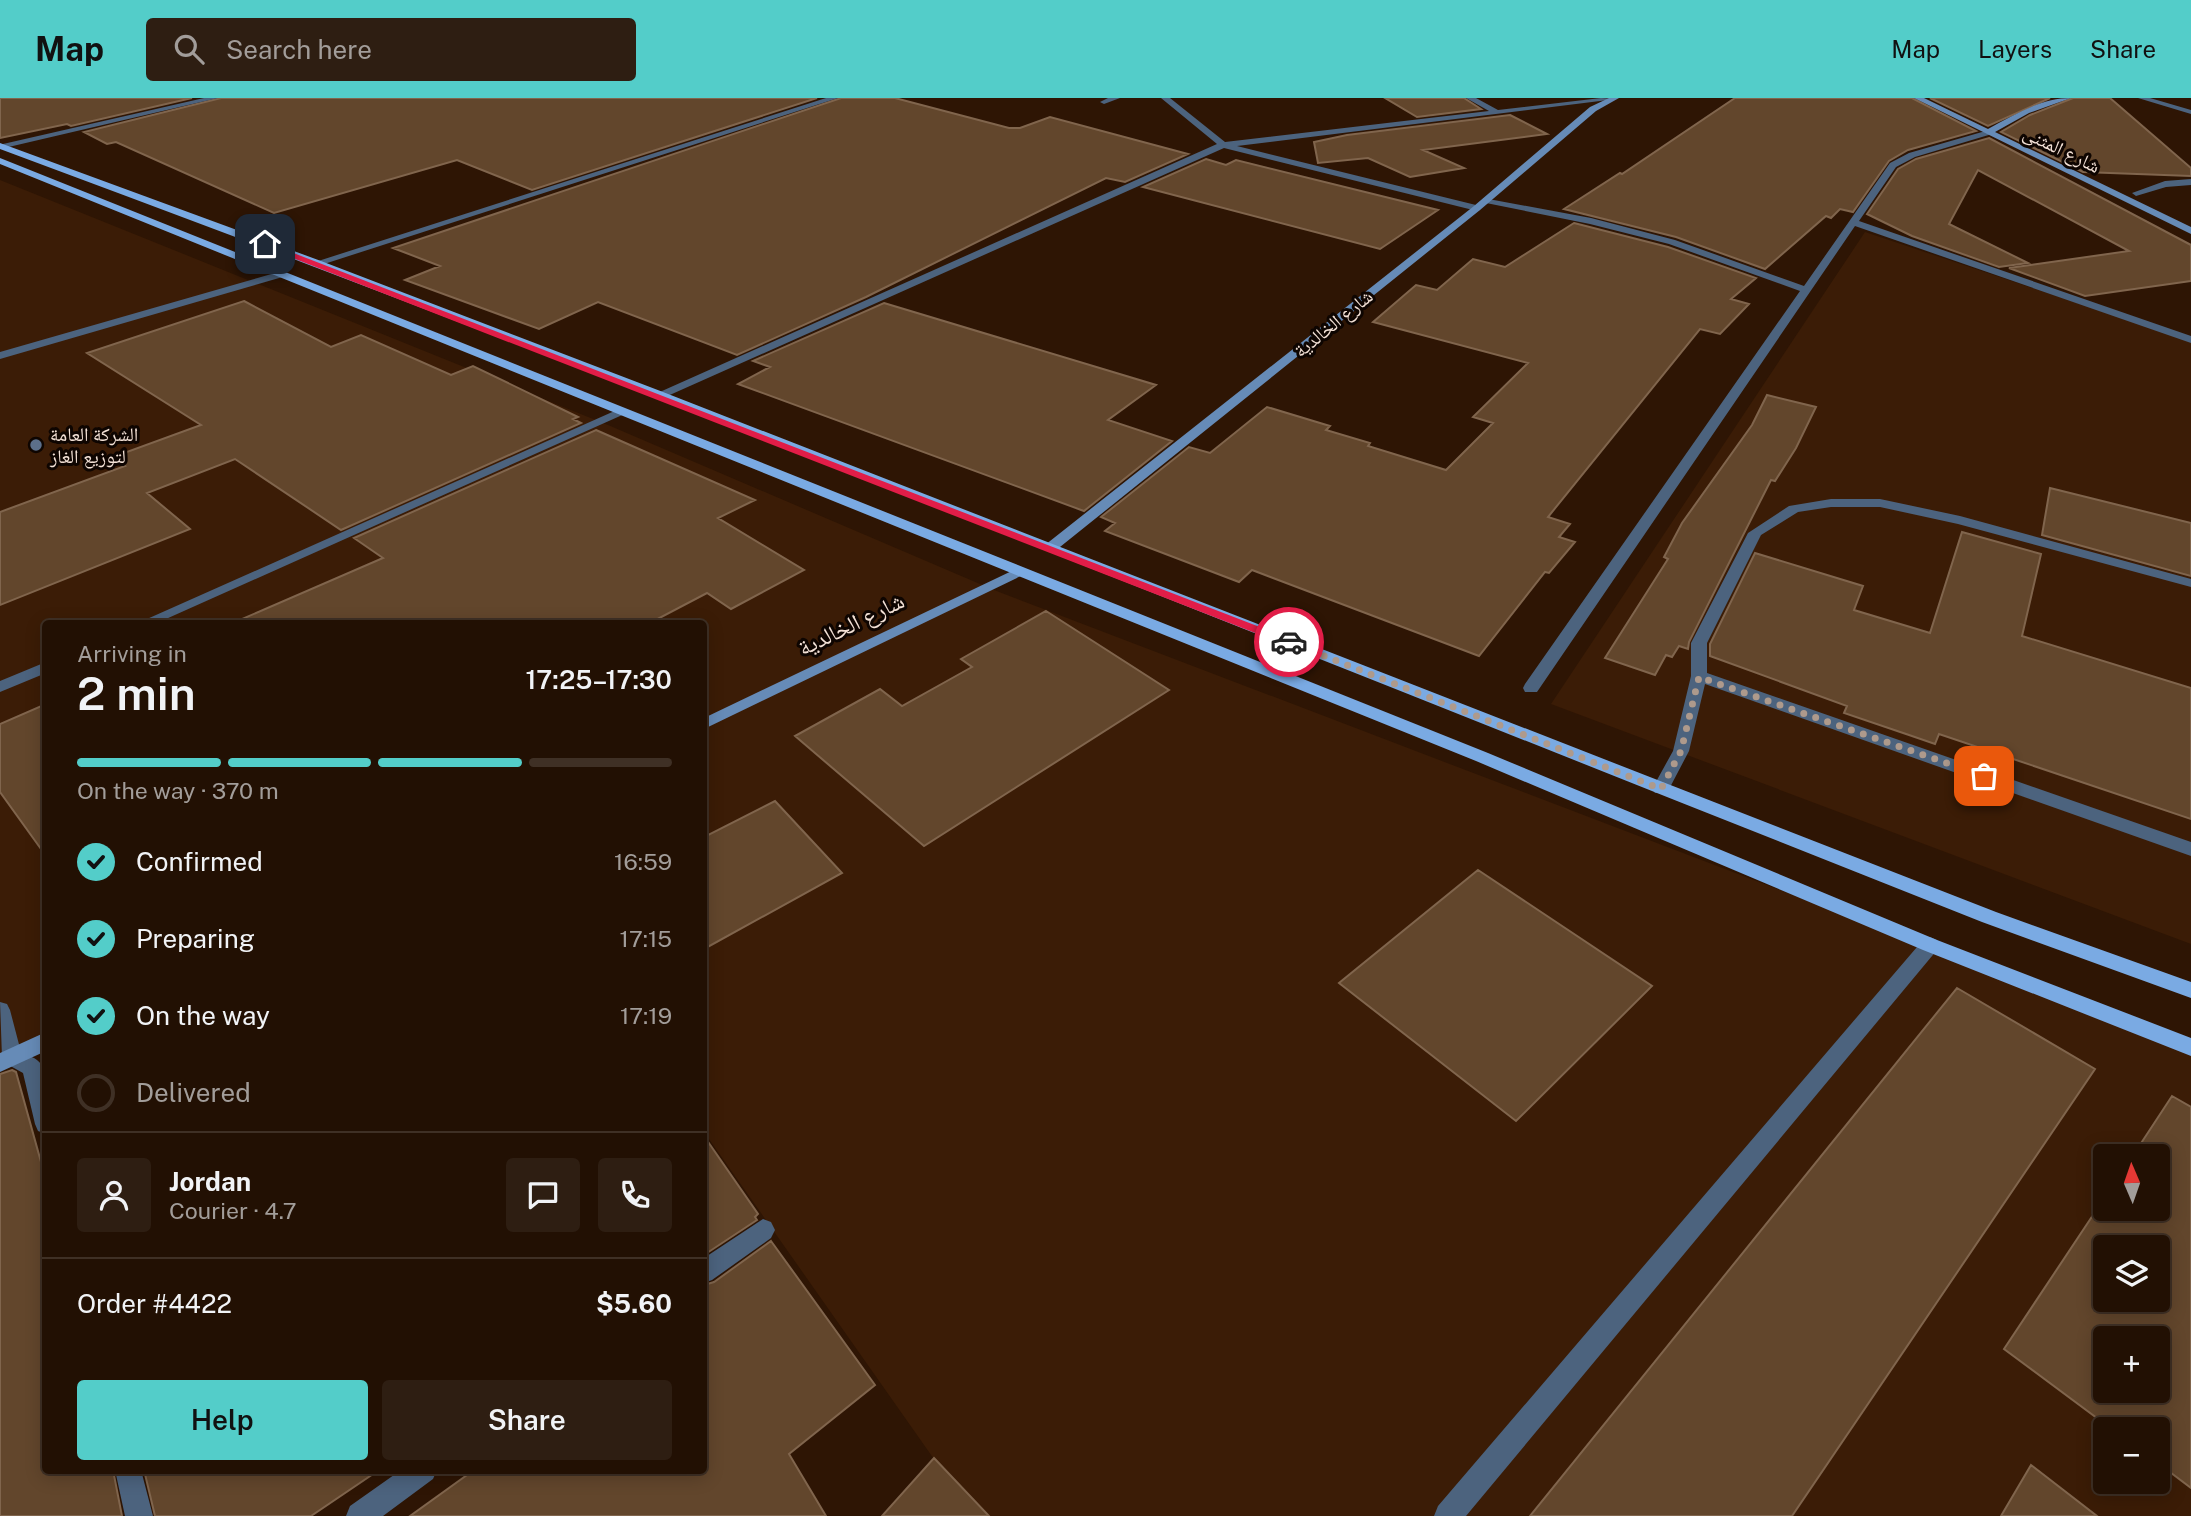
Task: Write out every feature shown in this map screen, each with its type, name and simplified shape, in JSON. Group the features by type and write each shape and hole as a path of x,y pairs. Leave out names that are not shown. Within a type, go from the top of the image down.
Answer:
{"main road":[{"path":"1,152 317,263 1989,917 2191,990"},
{"path":"1,152 282,274 1482,757 1930,945 2191,1047"}],"street":[{"path":"1,152 214,98"},
{"path":"317,263 834,98"},
{"path":"1104,102 1116,98"},
{"path":"1165,98 1223,145 1481,204 1672,242 1807,290"},
{"path":"1470,98 1498,113"},
{"name":"شارع المثنى","path":"1918,98 2191,219"},
{"name":"شارع المثنى","path":"1937,98 2191,231"},
{"path":"1531,688 1807,290 1810,274 1853,222 1893,165 1912,155 1994,130 2026,111 2067,98"},
{"path":"2142,98 2191,112"},
{"path":"659,395 1223,145 1614,99"},
{"name":"شارع الخالدية","path":"1050,548 1481,204 1593,109 1614,99"},
{"path":"2136,193 2165,184 2191,182"},
{"path":"1853,222 2191,340"},
{"path":"1756,271 1792,273"},
{"path":"0,356 282,274"},
{"path":"152,620 623,412"},
{"path":"1661,789 1681,751 1699,677 1699,643 1755,533 1794,509 1832,503 1880,503 1961,520 2191,583"},
{"name":"شارع الخالدية","path":"707,723 1020,571"},
{"path":"0,687 42,669"},
{"path":"1699,677 2191,849"},
{"path":"1448,1516 1930,945"},
{"path":"0,1010 6,1060"},
{"path":"6,1060 42,1043"},
{"path":"6,1060 32,1068 42,1108"},
{"path":"707,1270 762,1230"},
{"path":"129,1474 139,1516"},
{"path":"360,1516 418,1474"}],"shaded area":[{"path":"0,180 608,425 994,590 2191,1047 2191,1516 974,1516 707,1136 707,620 42,620 42,1042 0,1063"},
{"path":"1865,232 2191,341 2191,944 1551,704"}],"building":[{"path":"0,98 192,98 71,126 67,124 0,138"},
{"path":"221,98 817,98 532,190 457,160 274,213 116,142 107,144 84,132"},
{"path":"841,98 895,98 1009,128 1020,128 1050,117 1188,154 1125,182 1106,178 866,297 737,355 598,302 539,329 405,280 440,266 393,248"},
{"path":"1385,98 1464,98 1481,109 1417,117"},
{"path":"1735,98 1912,98 1976,131 1908,150 1889,161 1853,212 1840,209 1831,218 1826,216 1765,269 1676,237 1564,209 1622,174"},
{"path":"1930,98 2050,98 1988,126"},
{"path":"2073,98 2110,98 2191,168 2191,176 2083,172 2001,132 2030,115"},
{"path":"1510,115 1547,134 1423,150 1464,168 1410,177 1368,158 1318,163 1314,142 1347,135"},
{"path":"1989,138 2191,245 2191,281 2085,296 2009,268 2129,251 1978,170 1949,224 2028,263 1999,267 1912,236 1867,214 1898,169 1916,159"},
{"path":"1206,159 1226,165 1236,160 1438,210 1380,249 1143,187"},
{"path":"1574,223 1668,247 1756,278 1731,299 1749,304 1720,334 1700,329 1548,517 1570,524 1559,537 1575,542 1549,573 1545,572 1479,656 1252,570 1239,582 1105,531 1115,523 1101,517 1189,447 1210,453 1267,407 1330,426 1326,430 1370,443 1368,446 1446,470 1493,423 1473,417 1528,363 1373,322 1416,285 1437,290 1473,259 1505,267"},
{"path":"244,301 331,347 361,335 451,375 473,366 578,417 573,419 581,423 341,530 235,459 147,493 190,529 0,605 0,512 125,466 113,457 201,425 87,353"},
{"path":"884,303 1156,385 1108,420 1172,441 1084,511 738,384 770,367 753,361"},
{"path":"1767,395 1816,407 1796,448 1775,481 1771,480 1689,642 1688,649 1679,646 1672,657 1666,655 1655,675 1605,658 1668,559 1664,557 1682,523 1752,425"},
{"path":"596,430 755,500 718,518 804,570 731,609 707,593 656,620 240,620 383,558 354,538"},
{"path":"2050,488 2191,523 2191,576 2042,535"},
{"path":"1962,532 2041,554 2022,636 2191,688 2191,819 1939,734 1935,744 1844,713 1847,706 1710,656 1710,644 1755,553 1863,586 1854,610 1930,633"},
{"path":"1046,611 1169,690 924,846 795,736 880,689 902,706 972,667 961,659"},
{"path":"42,706 42,850 0,792 0,724"},
{"path":"775,801 842,873 707,947 707,835"},
{"path":"1478,870 1652,986 1516,1121 1339,983"},
{"path":"1957,988 2095,1069 1792,1516 1530,1516"},
{"path":"12,1070 16,1072 42,1166 42,1474 114,1474 122,1516 0,1516 0,1074"},
{"path":"2172,1096 2191,1107 2191,1488 2170,1472 2170,1417 2096,1417 2004,1349 2093,1215 2093,1222 2170,1222 2170,1144 2141,1144"},
{"path":"707,1140 758,1214 755,1217 757,1220 707,1253"},
{"path":"771,1241 875,1385 789,1454 826,1516 410,1516 468,1474 707,1474 707,1284 714,1282"},
{"path":"934,1458 989,1516 882,1516"},
{"path":"2031,1465 2097,1516 2001,1516"},
{"path":"145,1474 373,1474 311,1516 155,1516"}],"way so far":[{"path":"1289,642 1661,789 1681,751 1699,677 1984,776"}],"place":[{"name":"الشركة العامة لتوزيع الغاز","path":"36,445"}],"route":[{"path":"265,244 711,415 1289,642"}]}
